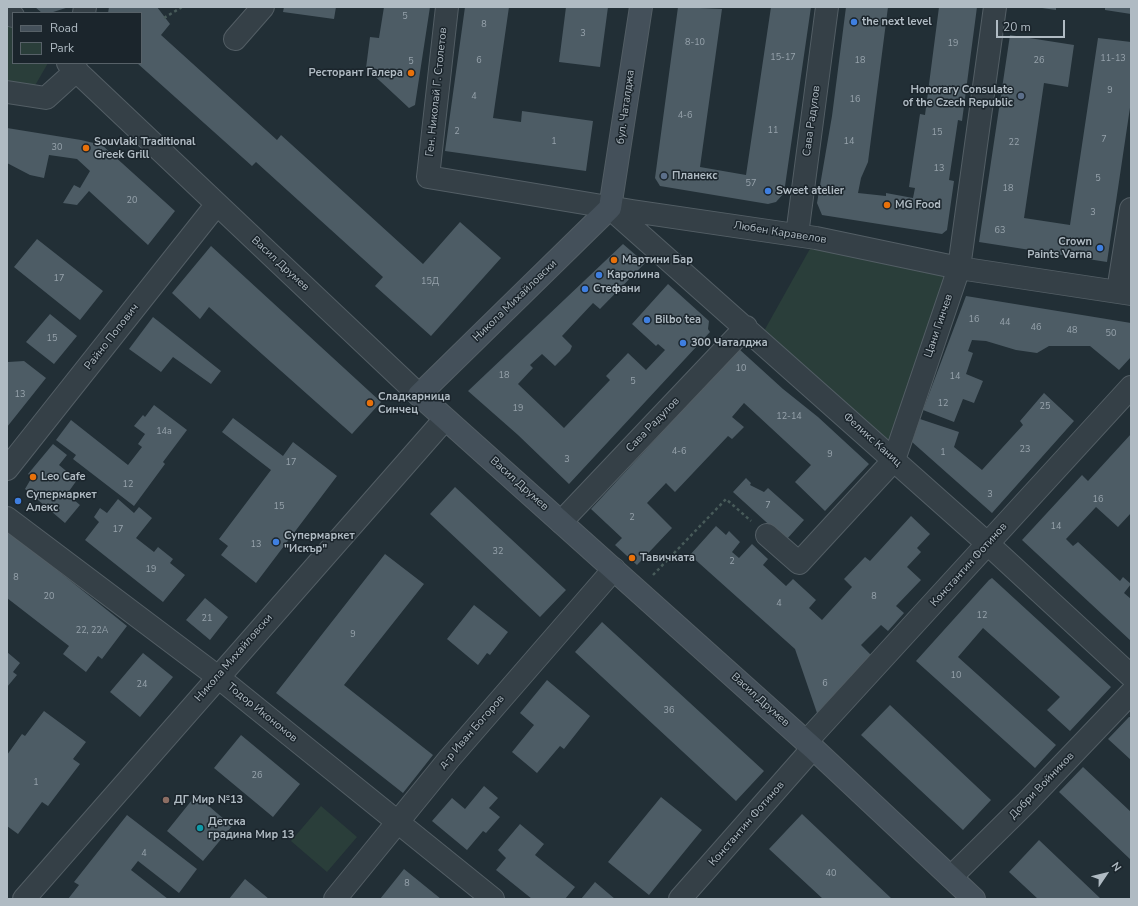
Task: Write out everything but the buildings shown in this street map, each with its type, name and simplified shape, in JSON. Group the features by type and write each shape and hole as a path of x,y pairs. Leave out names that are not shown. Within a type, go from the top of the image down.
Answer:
{"street":[{"path":"235,40 263,7"},
{"name":"Ген. Николай Г. Столетов","path":"428,177 447,7"},
{"name":"бул. Чаталджа","path":"610,208 640,7"},
{"name":"Сава Радулов","path":"797,235 827,7"},
{"name":"Цани Гинчев","path":"767,534 799,563 894,460 959,268 995,7"},
{"path":"7,92 46,98 74,65"},
{"name":"Васил Друмев","path":"74,65 216,204 419,395 810,745 974,899"},
{"name":"Любен Каравелов","path":"428,177 610,208 797,235 959,268 1125,293"},
{"name":"Райно Попович","path":"7,470 216,204"},
{"name":"Феликс Каниц","path":"610,208 746,327 988,544 1131,676"},
{"name":"Никола Михайловски","path":"419,395 610,208"},
{"path":"1125,293 1131,209"},
{"name":"Сава Радулов","path":"561,522 746,327"},
{"name":"Константин Фотинов","path":"680,899 810,745 988,544 1131,387"},
{"name":"Никола Михайловски","path":"24,899 445,418"},
{"name":"Тодор Икономов","path":"7,518 218,677 494,899"},
{"name":"д-р Иван Богоров","path":"335,899 449,759 614,569"},
{"name":"Добри Войников","path":"951,877 1027,802 1131,693"}],"path":[{"path":"164,18 182,7"},
{"path":"638,591 726,498 767,534"}],"green space":[{"path":"7,20 12,24 12,64 47,64 33,89 7,84"},
{"path":"816,238 959,268 894,460 759,340"},
{"path":"321,806 357,837 327,872 291,841"}],"place":[{"name":"the next level","path":"854,22"},
{"name":"Ресторант Галера","path":"411,73"},
{"name":"Honorary Consulate of the Czech Republic","path":"1021,96"},
{"name":"Souvlaki Traditional Greek Grill","path":"86,148"},
{"name":"Планекс","path":"664,176"},
{"name":"Sweet atelier","path":"768,191"},
{"name":"MG Food","path":"887,205"},
{"name":"Crown Paints Varna","path":"1100,248"},
{"name":"Мартини Бар","path":"614,260"},
{"name":"Каролина","path":"599,275"},
{"name":"Стефани","path":"585,289"},
{"name":"Bilbo tea","path":"647,320"},
{"name":"300 Чаталджа","path":"683,343"},
{"name":"Сладкарница Синчец","path":"370,403"},
{"name":"Leo Cafe","path":"33,477"},
{"name":"Супермаркет Алекс","path":"18,501"},
{"name":"Супермаркет \"Искър\"","path":"276,542"},
{"name":"Тавичката","path":"632,558"},
{"name":"ДГ Мир №13","path":"166,800"},
{"name":"Детска градина Мир 13","path":"200,828"}]}
